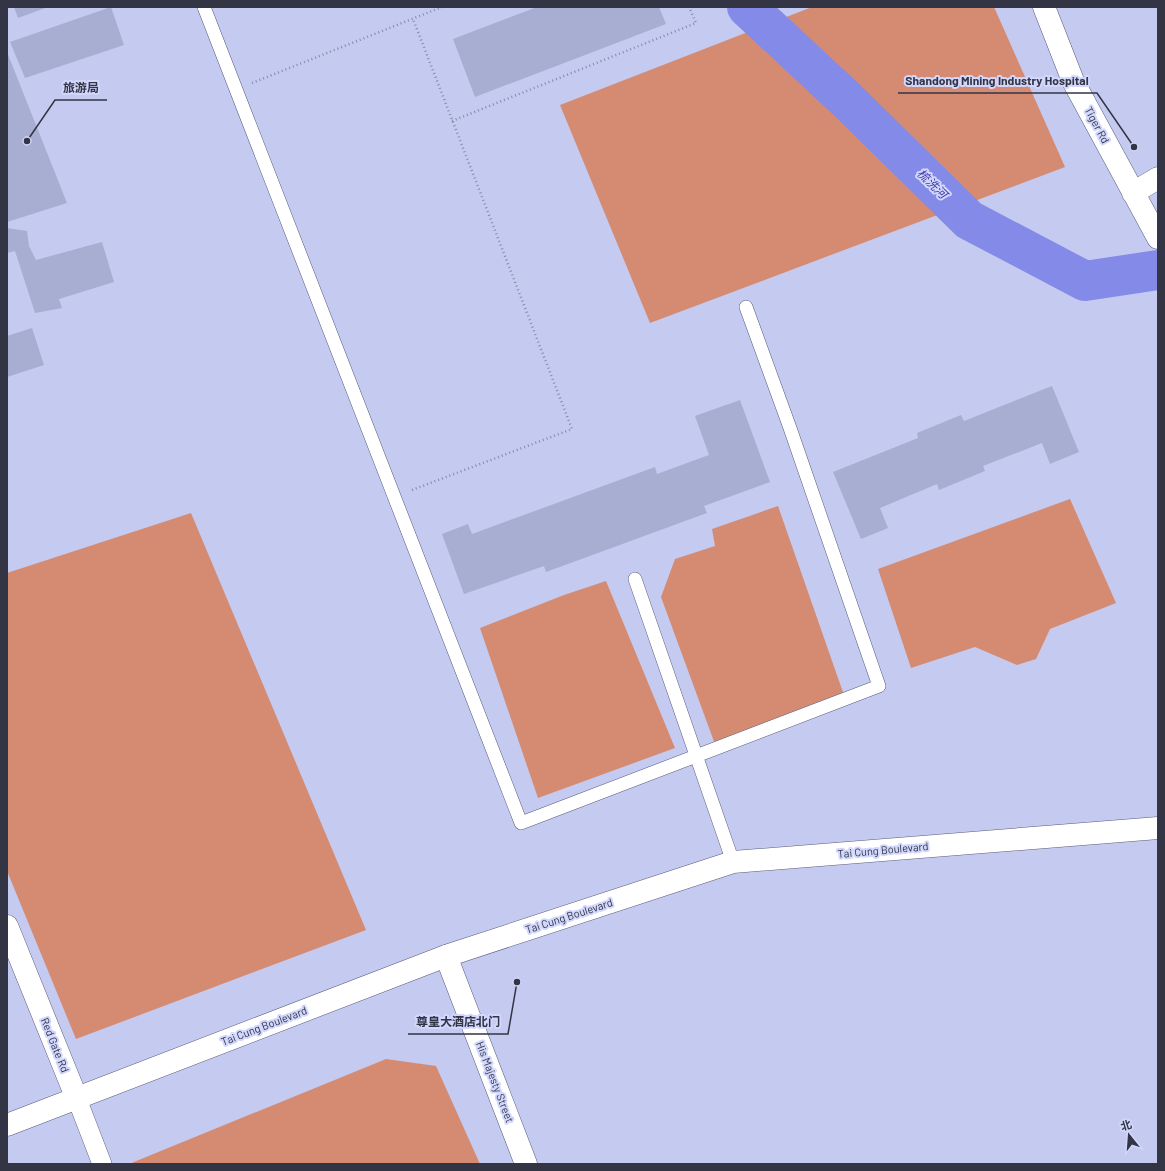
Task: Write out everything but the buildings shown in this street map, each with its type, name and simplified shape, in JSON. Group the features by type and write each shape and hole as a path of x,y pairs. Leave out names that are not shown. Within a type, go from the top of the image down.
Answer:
{"main road":[{"name":"Tiger Rd","path":"1044,7 1074,81 1133,193 1151,212 1158,238"},
{"path":"1133,193 1158,178"},
{"name":"Tai Cung Boulevard","path":"7,1125 446,956 733,862 1158,828"},
{"name":"Red Gate Rd","path":"7,926 77,1099"},
{"name":"His Majesty Street","path":"446,956 526,1164"}],"street":[{"name":"Red Gate Rd","path":"77,1099 102,1164"}],"lane":[{"path":"204,7 521,823 879,686 790,428 746,307"},
{"path":"635,579 733,862"}],"path":[{"path":"236,90 442,7"},
{"path":"452,120 696,23 689,7"},
{"path":"394,497 572,429 413,19"}],"shaded area":[{"path":"812,7 994,7 1065,167 650,323 560,105"},
{"path":"1070,499 1116,603 1050,629 1036,659 1017,665 975,647 911,668 878,569"},
{"path":"778,506 845,698 716,747 661,597 675,559 715,546 712,529"},
{"path":"191,513 366,930 76,1039 7,871 7,573"},
{"path":"606,581 675,748 538,798 480,628 564,595"},
{"path":"386,1059 436,1066 480,1164 129,1164"}],"waterway":[{"name":"梳洗河","path":"747,7 848,101 969,220 1085,281 1158,270"}],"place":[{"name":"旅游局","path":"27,141"},
{"name":"Shandong Mining Industry Hospital","path":"1134,147"},
{"name":"尊皇大酒店北门","path":"517,982"}]}
